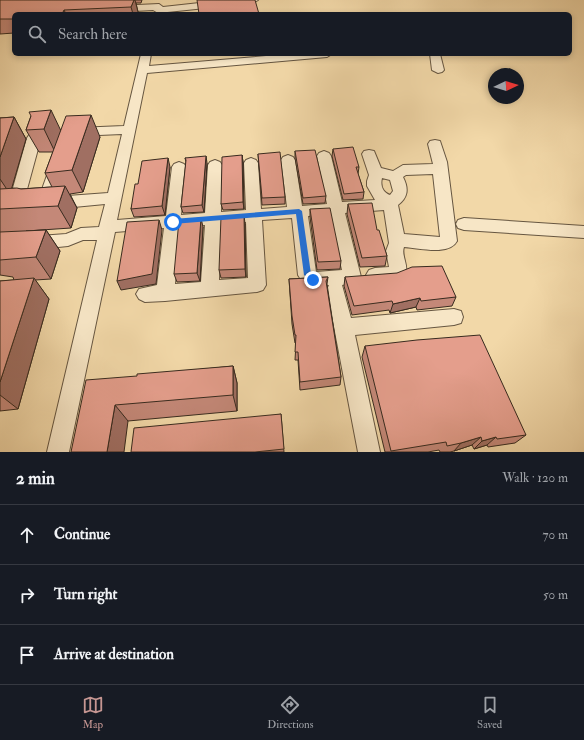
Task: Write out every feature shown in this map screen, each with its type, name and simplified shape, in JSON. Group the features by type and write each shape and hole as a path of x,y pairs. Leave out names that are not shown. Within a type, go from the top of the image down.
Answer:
{"street":[{"path":"106,9 158,8 253,0"},
{"path":"58,452 144,62 281,56"},
{"path":"435,56 438,70"},
{"path":"47,197 68,135 73,132 128,130"},
{"path":"17,199 34,138"},
{"path":"396,240 444,244 448,243 440,162 435,144"},
{"path":"369,154 376,175 374,178 374,185 378,195 391,202"},
{"path":"324,156 352,277"},
{"path":"288,160 307,275 313,280 397,273 399,269 394,251 396,240 391,202"},
{"path":"145,294 257,285 252,163"},
{"path":"210,289 215,165"},
{"path":"165,293 179,167"},
{"path":"395,176 403,170 440,169"},
{"path":"0,246 68,240 81,234 173,222 337,208 391,202 397,199 401,188 395,176 388,174 376,175"},
{"path":"0,201 47,197 114,196"},
{"path":"0,206 114,196"},
{"path":"464,224 584,232"},
{"path":"0,235 74,229 81,234"},
{"path":"336,290 370,452"},
{"path":"343,327 454,317"}],"building":[{"path":"0,0 134,0 131,7 64,10 63,12 12,12 12,19 0,19"},
{"path":"197,0 255,0 258,12 199,12"},
{"path":"51,110 44,129 26,130 31,116 29,112"},
{"path":"91,115 72,170 45,173 66,116"},
{"path":"14,117 0,157 0,118"},
{"path":"353,147 359,167 356,167 364,192 344,194 333,149"},
{"path":"315,150 326,196 303,198 295,151"},
{"path":"280,152 285,197 262,198 258,154"},
{"path":"242,155 243,202 221,204 222,157"},
{"path":"206,156 202,205 181,207 185,158"},
{"path":"168,158 162,206 131,209 135,184 138,184 142,161"},
{"path":"65,186 58,206 0,209 0,189"},
{"path":"372,203 377,230 379,230 387,256 362,258 348,204"},
{"path":"330,208 341,261 318,262 310,209"},
{"path":"244,215 245,269 219,270 221,217"},
{"path":"201,218 197,273 174,274 179,220"},
{"path":"159,220 152,274 117,281 127,222"},
{"path":"46,230 36,257 0,260 0,232"},
{"path":"442,266 456,297 421,301 420,298 393,304 392,301 354,306 345,277 397,273 412,267"},
{"path":"328,277 326,281 341,377 300,382 298,352 295,352 296,335 292,316 289,279"},
{"path":"34,278 0,382 0,281"},
{"path":"480,335 526,435 497,439 496,437 482,441 481,437 447,446 446,442 391,451 365,346"},
{"path":"233,366 233,395 115,405 107,452 71,452 86,380"},
{"path":"281,414 284,449 255,452 131,452 134,428"}],"route":[{"path":"173,222 299,211 307,275 313,280"}]}
